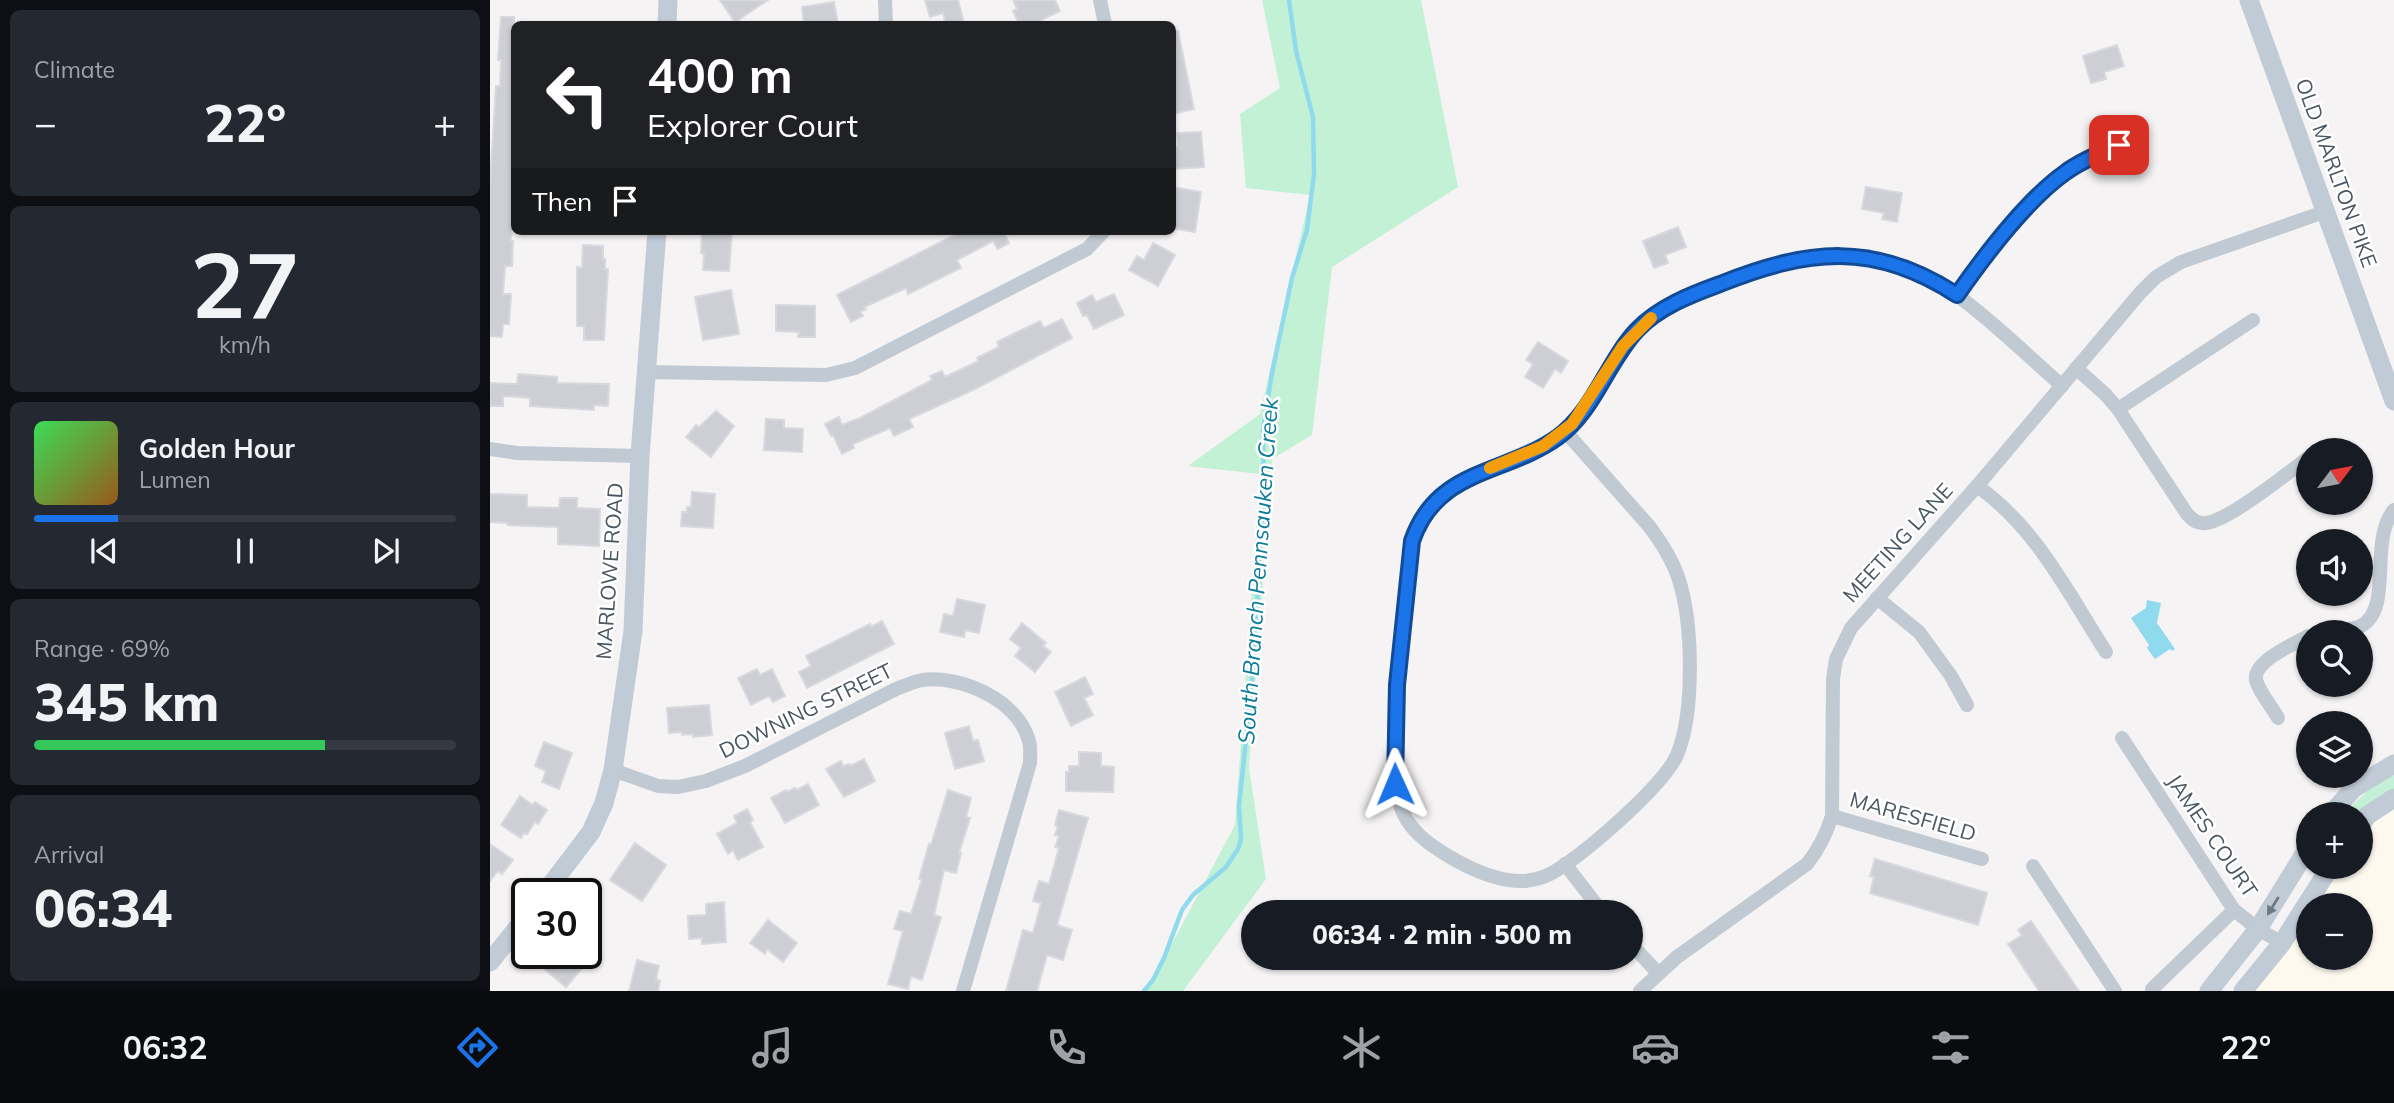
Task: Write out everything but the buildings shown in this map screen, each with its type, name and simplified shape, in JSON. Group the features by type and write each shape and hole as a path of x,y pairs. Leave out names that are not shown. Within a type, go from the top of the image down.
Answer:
{"street":[{"path":"667,21 668,0"},
{"path":"885,0 886,21"},
{"path":"1100,0 1104,21"},
{"name":"OLD MARLTON PIKE","path":"2249,0 2394,401"},
{"path":"1957,295 1993,248 2051,184 2078,164 2119,145"},
{"name":"MEETING LANE","path":"1640,991 1658,972 1807,864 1826,836 1832,816 1833,679 1836,659 1851,628 1977,486 2076,368 2156,277 2181,262 2324,212"},
{"name":"MARLOWE ROAD","path":"556,878 591,832 604,803 613,770 632,631 640,456 657,235"},
{"path":"647,372 826,375 855,368 1087,249 1100,235"},
{"path":"1565,431 1650,526 1678,576 1688,631 1688,707 1682,742 1676,758 1655,786 1565,864 1539,878 1525,881 1491,876 1451,858 1429,844 1405,819 1399,803 1394,766 1399,656 1412,541 1428,508 1456,484 1543,446 1565,431 1583,411 1623,346 1653,316 1671,304 1755,270 1817,256 1860,257 1921,273 1957,295 2062,386"},
{"path":"2118,409 2253,320"},
{"path":"2076,368 2118,409 2194,521 2204,524 2224,516 2296,466"},
{"path":"490,449 517,453 640,456"},
{"path":"1977,486 1998,501 2024,527 2106,652"},
{"path":"2370,620 2378,609 2383,580 2383,534 2386,521 2394,510"},
{"path":"1877,598 1919,632 1951,676 1967,705"},
{"path":"2278,718 2257,683 2256,675 2259,667 2266,661 2296,643"},
{"name":"DOWNING STREET","path":"613,770 658,786 678,787 706,781 745,766 919,681 941,679 971,685 995,698 1018,719 1029,741 1030,763 963,991"},
{"name":"JAMES COURT","path":"2122,738 2234,910 2282,943"},
{"path":"2342,802 2354,788 2394,764"},
{"path":"2373,812 2394,798"},
{"name":"MARESFIELD","path":"1832,816 1982,859"},
{"path":"1565,864 1593,900"},
{"path":"2033,866 2115,991"},
{"path":"2209,991 2258,929 2296,867"},
{"path":"2244,991 2282,943 2322,879"},
{"path":"2152,989 2234,910"},
{"path":"490,962 511,936"},
{"path":"1643,956 1658,972"}],"shaded area":[{"path":"2394,798 2394,991 2243,991 2296,916 2296,970 2373,970 2373,893 2312,893 2322,879 2373,879 2373,815"}],"green space":[{"path":"1262,0 1421,0 1458,187 1332,267 1312,435 1272,459 1249,768 1266,879 1250,900 1241,900 1241,913 1183,991 1147,991 1235,825 1260,474 1188,466 1260,414 1310,195 1246,188 1240,114 1280,88"},
{"path":"2394,773 2394,788 2373,805 2373,802 2356,802 2373,788"}],"water":[{"path":"2147,600 2161,603 2157,623 2175,649 2170,649 2155,659 2131,618 2146,608"}],"waterway":[{"name":"South Branch Pennsauken Creek","path":"1144,991 1164,958 1182,910 1193,895 1226,867 1241,839 1239,806 1252,682 1264,494 1263,430 1292,278 1307,230 1314,174 1313,117 1296,51 1289,0"}],"slow traffic":[{"path":"1490,468 1543,446 1572,424 1623,346 1651,318"}],"route":[{"path":"1395,784 1399,656 1412,541 1428,508 1441,495 1456,484 1543,446 1559,436 1583,411 1623,346 1637,330 1671,304 1755,270 1817,256 1881,260 1921,273 1957,295 2026,209 2051,184 2078,164 2119,145"}]}
